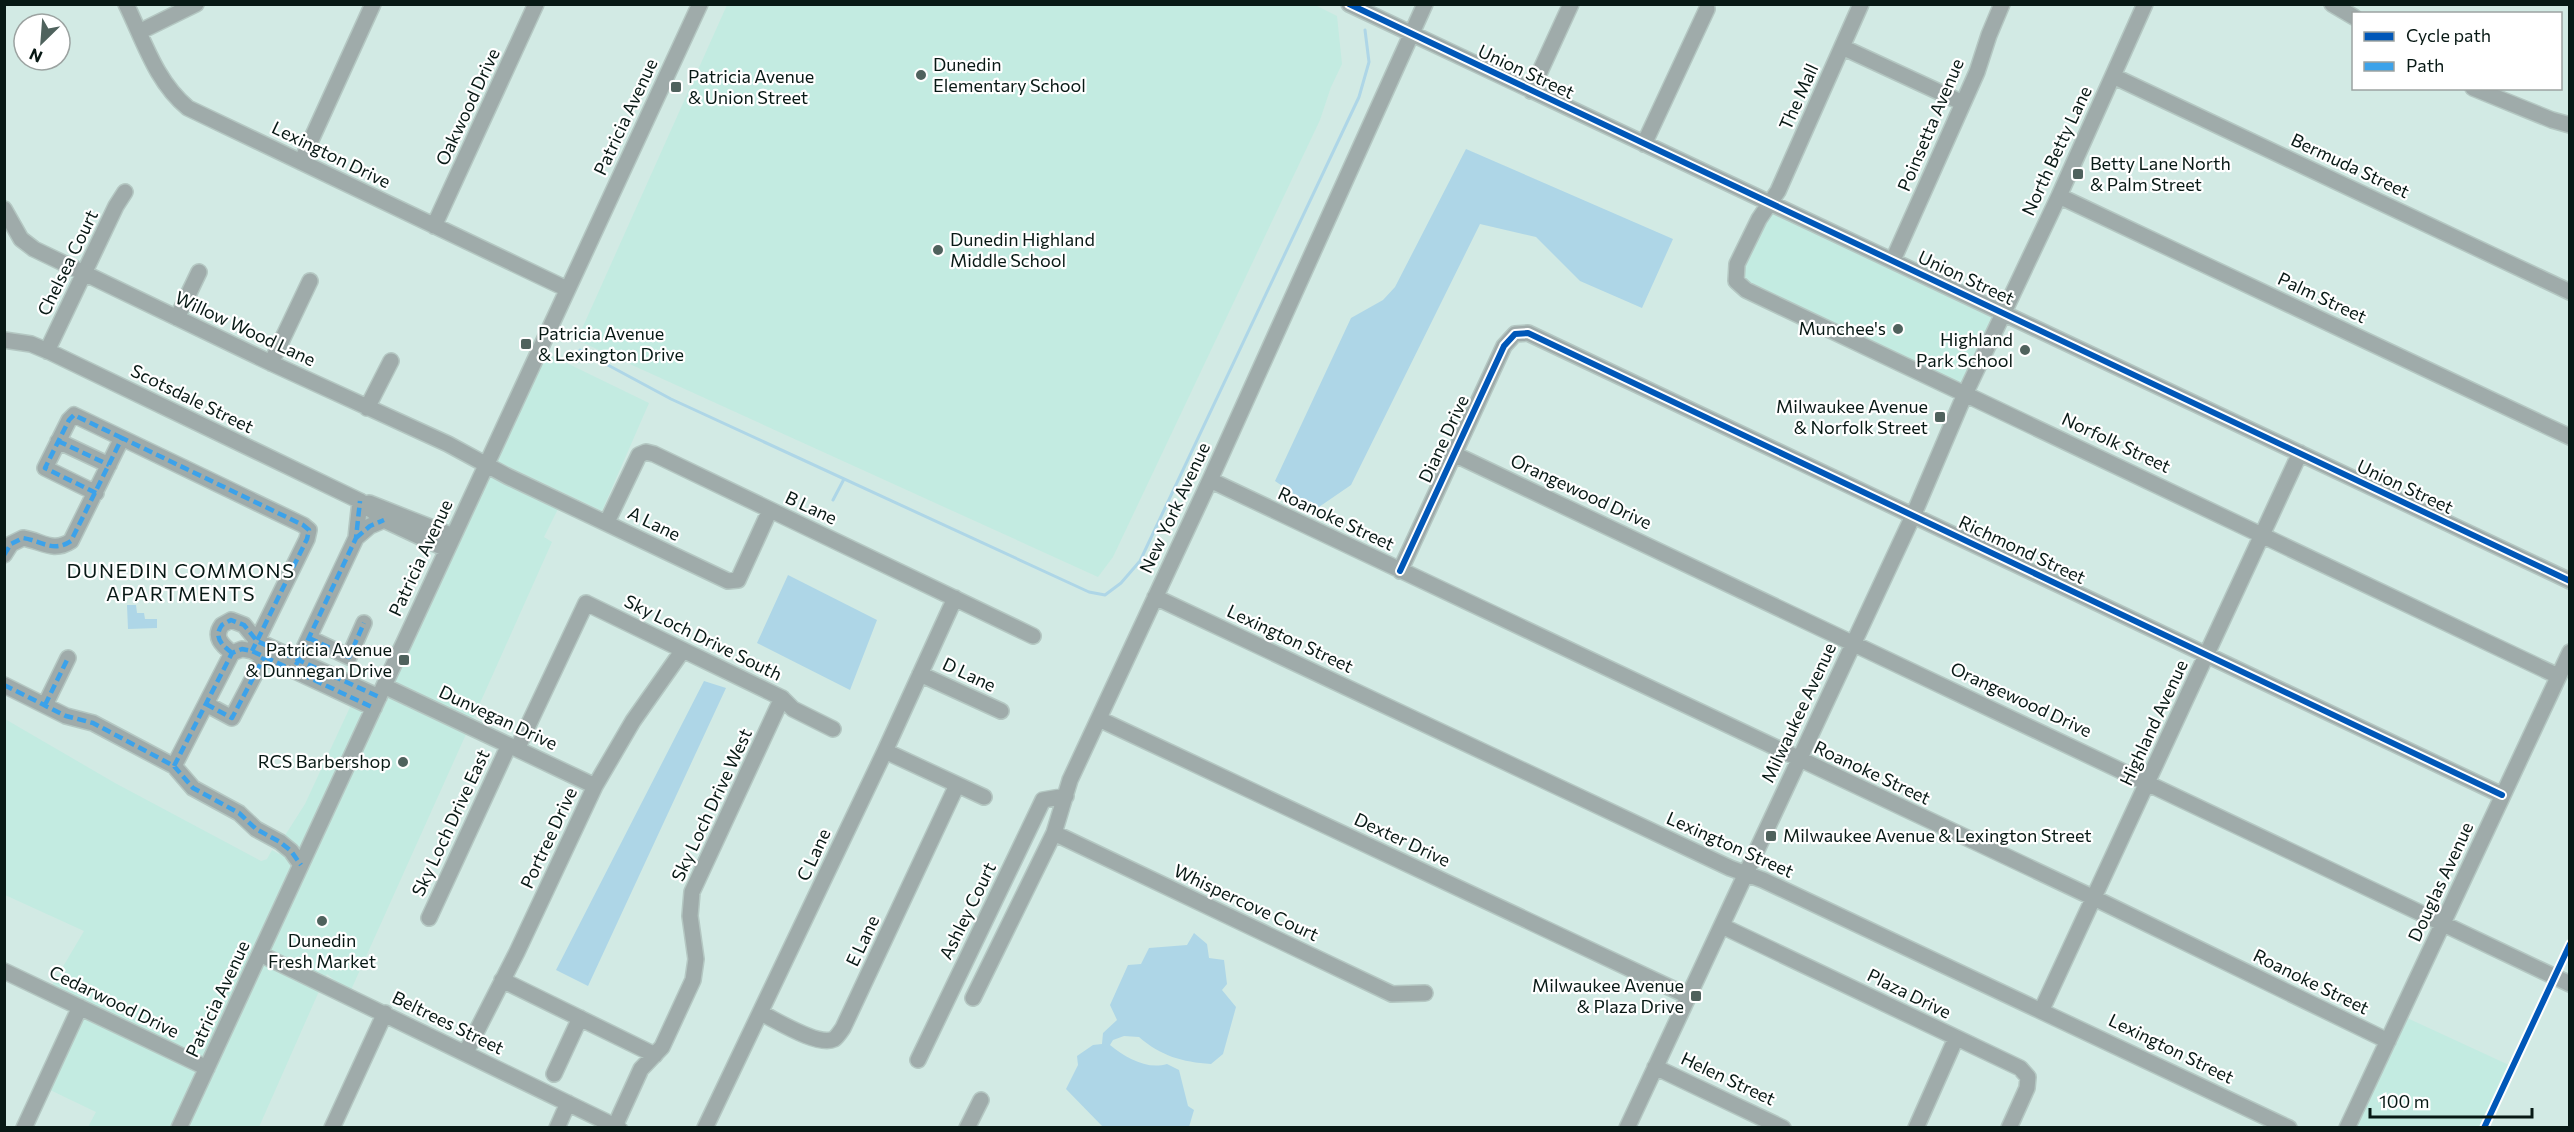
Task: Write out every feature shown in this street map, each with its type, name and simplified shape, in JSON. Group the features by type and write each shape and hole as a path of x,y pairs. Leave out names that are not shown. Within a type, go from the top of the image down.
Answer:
{"street":[{"name":"Lexington Drive","path":"126,4 164,84 174,97 188,108 567,289"},
{"path":"139,32 196,4"},
{"path":"301,162 373,4"},
{"name":"Oakwood Drive","path":"434,226 536,4"},
{"name":"Patricia Avenue","path":"179,1128 700,4"},
{"name":"Union Street","path":"1349,4 2570,581"},
{"name":"New York Avenue","path":"973,998 1054,833 1071,780 1210,480 1425,4"},
{"path":"1531,91 1571,4"},
{"name":"The Mall","path":"1769,203 1778,191 1861,4"},
{"name":"Poinsetta Avenue","path":"1893,260 1963,103 2002,4"},
{"name":"North Betty Lane","path":"2004,313 2145,4"},
{"path":"2332,4 2352,16"},
{"path":"1644,144 1707,9"},
{"path":"1842,47 1963,103"},
{"name":"Bermuda Street","path":"2113,76 2570,292"},
{"path":"2478,90 2570,125"},
{"name":"Chelsea Court","path":"47,351 125,192"},
{"name":"Palm Street","path":"2059,196 2570,437"},
{"name":"Norfolk Street","path":"1769,203 1737,264 1736,281 1746,290 2558,676"},
{"name":"Willow Wood Lane","path":"4,209 21,239 34,249 486,464"},
{"path":"177,318 199,272"},
{"path":"271,363 310,281"},
{"name":"Milwaukee Avenue","path":"1627,1128 1913,516 1965,394 2004,313"},
{"name":"Diane Drive","path":"1400,571 1504,346 1515,334 1528,333"},
{"name":"Richmond Street","path":"1528,333 2502,795"},
{"name":"Scotsdale Street","path":"4,340 31,344 47,351 360,501 384,520 450,542"},
{"path":"366,408 391,361"},
{"path":"96,493 45,468 69,420 74,415 303,525 309,530 232,718 206,704"},
{"path":"4,555 11,544 23,538 50,547 65,545 76,534 122,438"},
{"path":"58,441 109,465"},
{"name":"B Lane","path":"607,522 639,455 646,452 654,454 1033,636"},
{"name":"Highland Avenue","path":"2042,1010 2300,453"},
{"name":"Orangewood Drive","path":"1454,454 2570,984"},
{"name":"A Lane","path":"486,464 728,581 738,580 770,510"},
{"name":"Roanoke Street","path":"1210,480 2094,898 2388,1041"},
{"path":"296,665 356,538 360,501"},
{"name":"Scotsdale Street","path":"360,501 379,505 450,542"},
{"path":"356,538 370,526 384,520"},
{"name":"Lexington Street","path":"1155,597 1719,863 1746,873 2042,1010 2289,1128"},
{"name":"C Lane","path":"705,1128 885,751 955,598"},
{"name":"Sky Loch Drive South","path":"585,603 782,698 793,709 833,729"},
{"name":"Sky Loch Drive East","path":"429,918 585,603"},
{"path":"232,653 219,641 219,629 226,621 238,621 258,650"},
{"path":"309,638 349,657 364,623"},
{"path":"174,766 232,653 242,650 258,650"},
{"name":"Dunvegan Drive","path":"258,650 513,747 595,786"},
{"name":"Portree Drive","path":"466,1052 595,786 633,721 683,650"},
{"name":"Douglas Avenue","path":"2347,1128 2570,652"},
{"path":"45,705 68,658"},
{"name":"D Lane","path":"920,674 1001,711"},
{"path":"4,685 66,716 93,723 174,766 193,788 239,813 256,829 280,842 291,851 301,865"},
{"name":"Sky Loch Drive West","path":"617,1127 641,1069 662,1047 696,969 690,916 692,892 782,698"},
{"name":"Dexter Drive","path":"1099,719 1688,996"},
{"path":"885,751 984,797"},
{"name":"E Lane","path":"760,1013 813,1038 824,1041 834,1039 843,1028 957,784"},
{"name":"Ashley Court","path":"918,1060 1043,800 1065,796"},
{"name":"Whispercove Court","path":"1054,833 1392,994 1425,993"},
{"name":"Plaza Drive","path":"1722,926 2020,1068 2028,1077 2027,1088 2009,1128"},
{"name":"Beltrees Street","path":"260,954 617,1127"},
{"name":"Cedarwood Drive","path":"4,971 207,1068"},
{"path":"502,980 655,1055"},
{"path":"24,1128 80,1007"},
{"path":"332,1128 385,1013"},
{"path":"554,1074 580,1018"},
{"path":"1916,1128 1956,1038"},
{"name":"Helen Street","path":"1655,1067 1783,1128"},
{"path":"968,1128 981,1100"},
{"path":"557,1128 568,1103"}],"shaded area":[{"name":"Dunedin Highland Middle School","path":"1313,4 1337,16 1342,64 1331,87 1320,120 1113,557 1098,577 577,340 727,5"},
{"path":"1771,211 1996,316 1963,386 1750,285 1742,278 1743,265"},
{"path":"544,352 649,403 602,511 494,460"},
{"path":"488,472 559,507 544,537 552,542 472,721 392,683"},
{"path":"386,694 467,732 351,990 327,974 325,978 268,951"},
{"path":"351,705 366,711 300,853 284,837 305,804"},
{"path":"5,719 115,783 261,861 267,859 272,850 279,854 281,851 294,866 205,1060 51,987 84,931 5,895"},
{"path":"263,962 320,989 259,1127 185,1128"},
{"path":"82,1015 199,1071 173,1127 88,1127 96,1112 48,1089"},
{"path":"2405,1017 2509,1065 2481,1127 2353,1128"}],"water":[{"path":"1466,149 1673,239 1642,308 1580,281 1536,237 1480,224 1351,485 1316,509 1275,481 1351,318 1383,300 1395,287"},
{"path":"788,575 877,620 850,690 757,643"},
{"path":"127,605 136,605 137,613 144,613 145,619 157,619 157,628 128,629"},
{"path":"704,681 726,688 588,986 556,970"},
{"path":"1194,933 1207,944 1209,958 1224,960 1227,984 1222,990 1236,1007 1223,1054 1211,1064 1172,1057 1155,1049 1139,1037 1124,1036 1113,1040 1110,1045 1137,1062 1152,1065 1167,1064 1179,1070 1188,1106 1194,1110 1189,1127 1103,1127 1066,1089 1078,1065 1077,1056 1093,1045 1102,1044 1103,1033 1117,1020 1110,1005 1128,965 1141,964 1149,948 1187,945"}],"waterway":[{"path":"580,350 671,399 1089,592 1105,595 1121,583 1140,561 1359,97 1369,62 1365,30"},
{"path":"833,500 844,479"}],"marked path":[{"path":"96,493 45,468 69,420 74,415 122,438"},
{"path":"4,555 11,544 23,538 53,546 71,541 122,438 303,525 309,530 307,539 252,651"},
{"path":"58,441 109,465"},
{"path":"296,665 356,538 360,501"},
{"path":"356,538 370,526 384,520"},
{"path":"232,653 222,644 218,633 222,625 231,620 244,625 257,641 379,697"},
{"path":"309,638 349,657 364,623"},
{"path":"174,766 232,653 242,649 252,651 374,708"},
{"path":"206,704 232,718 264,657"},
{"path":"45,705 68,658"},
{"path":"4,685 66,716 93,723 174,766 193,788 239,813 256,829 280,842 291,851 301,865"}],"cycle path":[{"path":"1349,4 2570,581"},
{"path":"1400,571 1504,346 1515,334 1528,333 2502,795"},
{"path":"2484,1128 2570,944"}],"place":[{"name":"Dunedin Elementary School","path":"921,75"},
{"name":"Patricia Avenue & Union Street","path":"676,87"},
{"name":"Betty Lane North & Palm Street","path":"2078,174"},
{"name":"Dunedin Highland Middle School","path":"938,250"},
{"name":"Munchee's","path":"1898,329"},
{"name":"Patricia Avenue & Lexington Drive","path":"526,344"},
{"name":"Highland Park School","path":"2025,350"},
{"name":"Milwaukee Avenue & Norfolk Street","path":"1940,417"},
{"name":"Patricia Avenue & Dunnegan Drive","path":"404,660"},
{"name":"RCS Barbershop","path":"403,762"},
{"name":"Milwaukee Avenue & Lexington Street","path":"1771,836"},
{"name":"Dunedin Fresh Market","path":"322,921"},
{"name":"Milwaukee Avenue & Plaza Drive","path":"1696,996"}],"district":[{"name":"DUNEDIN COMMONS APARTMENTS","path":"181,582"}]}
